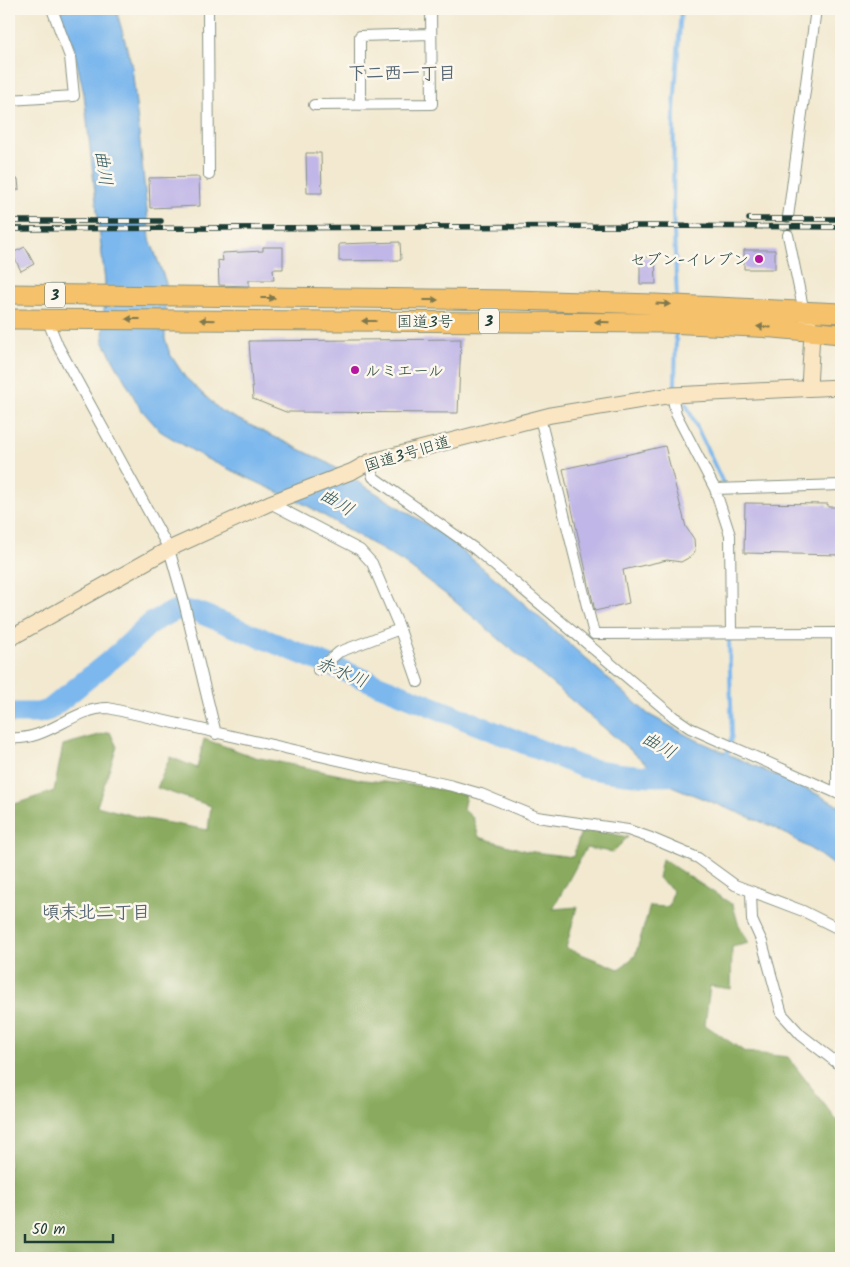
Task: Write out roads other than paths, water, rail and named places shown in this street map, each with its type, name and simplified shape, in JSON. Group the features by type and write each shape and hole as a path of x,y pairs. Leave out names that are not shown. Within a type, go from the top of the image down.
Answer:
{"highway":[{"name":"国道3号","path":"9,294 167,298 514,300 655,304 841,313"},
{"name":"国道3号","path":"9,319 665,323 774,328 841,334"}],"street":[{"path":"9,100 74,96 70,57 52,9"},
{"path":"208,9 209,176"},
{"path":"314,106 432,104 431,9"},
{"path":"788,217 816,9"},
{"path":"360,105 360,36 431,34"},
{"path":"788,235 804,312 812,332 809,388"},
{"path":"47,319 58,346 169,549 216,734"},
{"name":"国道3号旧道","path":"9,639 169,549 277,500 352,471 369,462 540,418 672,395 841,387"},
{"path":"672,395 676,414 715,489 730,534 731,633"},
{"path":"369,462 373,477 474,548 661,708 690,728 839,794 839,633 594,634 540,418"},
{"path":"715,489 841,485"},
{"path":"277,500 360,550 372,563 400,629 418,682"},
{"path":"318,670 339,652 400,629"},
{"path":"9,738 29,738 99,708 117,710 216,734 453,786 482,794 537,817 628,830 698,858 734,885 803,911 841,930"},
{"path":"751,892 752,920 762,942 782,1014 801,1035 841,1066"}],"water":[{"name":"曲川","path":"58,9 116,9 132,66 150,239 166,283 165,339 170,354 185,377 221,411 326,462 442,534 503,585 648,714 690,737 815,793 841,807 841,871 817,853 774,827 674,787 452,599 403,562 306,505 205,458 160,431 140,408 103,341 105,282 84,94 73,45"}],"waterway":[{"path":"677,298 673,211 674,108 681,9"},
{"path":"675,385 676,335"},
{"path":"686,404 724,485"},
{"name":"赤水川","path":"9,713 38,713 49,710 119,653 152,622 176,610 197,612 585,768 650,776 689,774"},
{"path":"726,757 732,736 729,640"}],"tunnel":[{"path":"788,217 788,235"}],"railway":[{"path":"749,219 841,219"},
{"path":"9,221 161,221"},
{"path":"9,229 841,227"}],"place":[{"name":"セブン-イレブン","path":"759,259"},
{"name":"ルミエール","path":"355,370"}],"district":[{"name":"下二西一丁目","path":"402,73"},
{"name":"頃末北二丁目","path":"96,912"}]}
